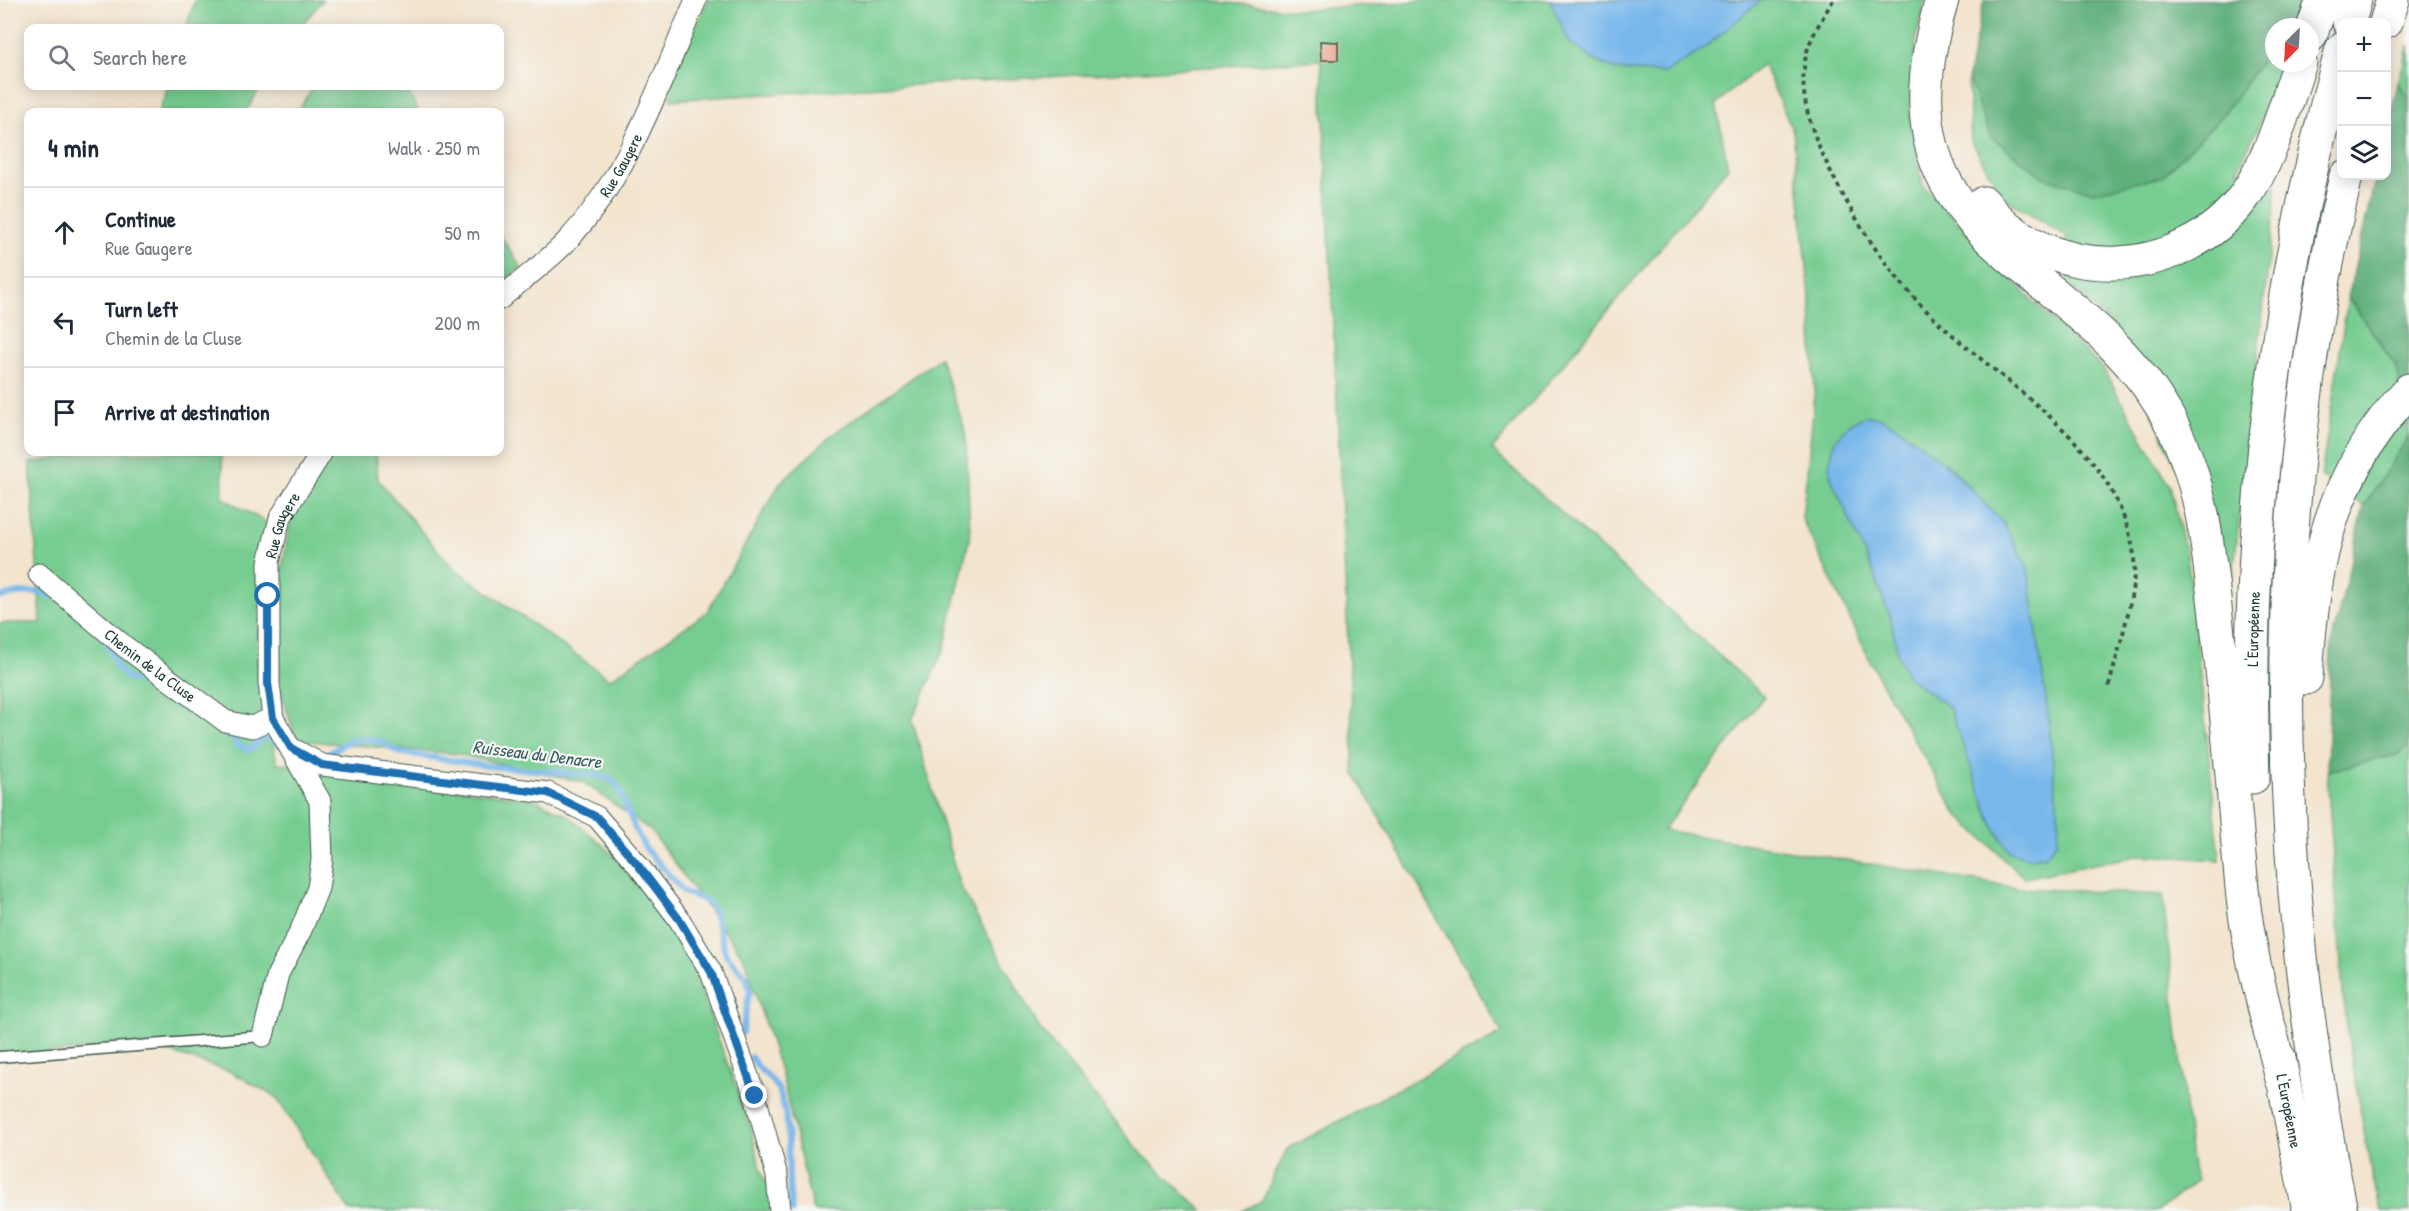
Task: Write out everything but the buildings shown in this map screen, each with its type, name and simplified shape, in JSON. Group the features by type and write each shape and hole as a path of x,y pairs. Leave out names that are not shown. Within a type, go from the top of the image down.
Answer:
{"highway":[{"path":"1942,0 1929,53 1927,88 1932,145 1943,178 1963,211 1985,236 2104,337 2129,362 2147,384 2171,422 2194,479 2205,522 2213,582 2246,918 2282,1079"},
{"path":"1962,0 1949,49 1945,87 1948,121 1961,166 1976,193 2006,226 2030,242 2082,261 2115,263 2145,260 2191,244 2213,229 2244,196 2262,168 2297,72"},
{"path":"2316,18 2323,0"},
{"path":"2350,18 2355,0"},
{"path":"2387,18 2393,0"},
{"name":"L'Européenne","path":"2308,1211 2282,1079 2269,993 2255,830 2252,705 2256,544 2269,410 2286,297 2316,149 2337,68"},
{"name":"L'Européenne","path":"2341,1211 2311,1046 2298,944 2286,737 2288,585 2296,478 2306,389 2320,298 2345,180"},
{"path":"2311,1046 2310,921 2304,772 2307,672 2315,591 2325,535 2341,492 2369,442 2409,390"}],"street":[{"name":"Rue Gaugere","path":"504,296 566,243 605,192 644,119 696,0"},
{"name":"Rue Gaugere","path":"262,1036 278,974 301,930 318,888 322,860 320,801 273,718 268,683 269,562 280,518 319,456"},
{"name":"Chemin de la Cluse","path":"39,574 124,646 225,721 252,727 273,718"},
{"path":"291,748 322,765 548,793 597,817 638,865 679,919 711,972 755,1096 777,1176 780,1211"}],"lane":[{"path":"0,1057 262,1036"}],"path":[{"path":"1833,0 1808,50 1803,86 1814,136 1842,194 1880,256 1912,296 1956,339 2043,408 2084,452 2114,495 2126,524 2133,551 2131,597 2108,690"}],"green space":[{"path":"195,0 323,0 302,24 187,24"},
{"path":"709,0 1200,0 1300,10 1432,0 1926,0 1917,33 1909,110 1923,186 2033,301 2103,369 2170,486 2188,562 2220,860 2141,855 2024,878 1957,814 1880,681 1802,519 1815,394 1811,306 1793,131 1763,64 1716,104 1728,167 1492,450 1764,696 1663,830 2018,888 2163,895 2191,1162 2197,1180 2158,1211 1242,1211 1262,1201 1287,1149 1502,1033 1354,772 1321,60 671,100 673,66"},
{"path":"1984,0 2300,0 2297,13 2293,18 2265,18 2265,56 2222,116 2162,177 2093,192 2043,177 1990,136 1968,76"},
{"path":"2409,45 2409,98 2398,82"},
{"path":"2265,56 2265,72 2280,72 2275,91 2238,169 2277,186 2233,575 2225,576 2114,327 2068,283 2066,236 2003,197 1971,141 1968,76 1990,136 2222,116"},
{"path":"2398,82 2409,98 2409,426 2397,368 2348,297 2375,180 2391,180 2391,114"},
{"path":"167,90 259,90 248,108 160,108"},
{"path":"311,90 407,90 417,108 300,108"},
{"path":"504,241 521,267 504,280"},
{"path":"2348,297 2397,368 2409,426 2409,436 2364,506 2321,477"},
{"path":"940,358 966,433 970,536 944,649 912,720 960,886 1040,1029 1143,1155 1203,1211 813,1211 783,1080 744,958 651,831 583,782 458,754 296,740 280,688 279,585 291,517 310,481 332,456 376,456 378,480 451,566 610,679 707,612 780,483 833,434"},
{"path":"2409,436 2409,746 2396,755 2327,771 2331,645 2364,506"},
{"path":"68,456 222,456 223,498 269,524 260,588 257,668 277,763 536,800 567,815 603,845 658,906 687,954 751,1127 759,1164 776,1211 350,1211 276,1097 231,1072 147,1045 0,1057 0,623 41,623 30,463"},
{"path":"2409,746 2409,1211 2381,1211 2371,1171 2345,1020 2327,771 2396,755"}],"water":[{"path":"1550,0 1761,0 1701,51 1665,73 1616,70 1594,60 1569,42"},
{"path":"1868,416 1878,417 1896,426 1952,469 2003,523 2028,569 2048,714 2059,822 2057,842 2046,855 2030,858 2010,852 1992,824 1949,707 1909,678 1898,656 1891,620 1874,574 1832,480 1829,466 1835,440 1853,421"}],"waterway":[{"name":"Ruisseau du Denacre","path":"0,597 33,592 52,597"},
{"name":"Ruisseau du Denacre","path":"104,638 118,669 128,679 145,683 177,697"},
{"name":"Ruisseau du Denacre","path":"224,726 237,745 249,750 266,735 280,745"},
{"name":"Ruisseau du Denacre","path":"319,756 324,756 351,740 367,739 383,742 397,752 488,766 611,779 618,787 646,849 684,892 706,901 713,909 726,955 746,977 750,990 742,1033"},
{"name":"Ruisseau du Denacre","path":"751,1057 778,1089 783,1104 788,1134 792,1211"}],"route":[{"path":"268,596 268,683 273,718 291,748 322,765 548,793 597,817 638,865 679,919 711,972 755,1096"}]}
